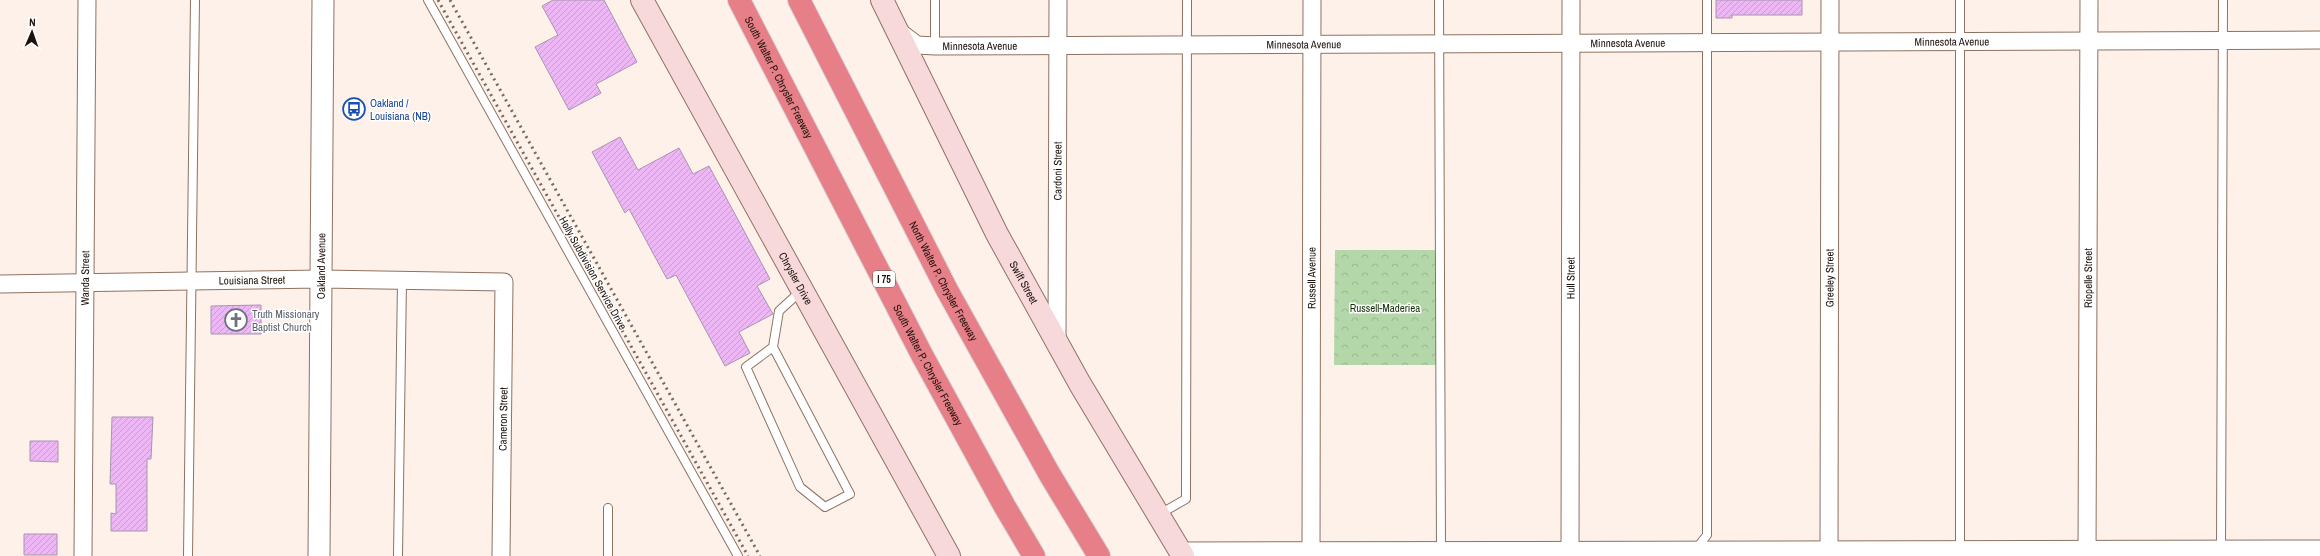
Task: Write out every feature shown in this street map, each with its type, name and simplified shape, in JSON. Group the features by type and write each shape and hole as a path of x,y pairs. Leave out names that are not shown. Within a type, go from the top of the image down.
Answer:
{"highway":[{"name":"South Walter P. Chrysler Freeway","path":"739,0 922,355 1004,507 1034,556"},
{"name":"North Walter P. Chrysler Freeway","path":"798,0 947,290 1050,475 1099,556"}],"main road":[{"name":"Chrysler Drive","path":"642,0 949,556"},
{"name":"Swift Street","path":"882,0 997,234 1057,343 1182,554"}],"street":[{"name":"Wanda Street","path":"83,556 86,0"},
{"name":"Oakland Avenue","path":"319,556 323,0"},
{"name":"Cardoni Street","path":"1057,343 1058,0"},
{"name":"Russell Avenue","path":"1311,554 1312,0"},
{"name":"Hull Street","path":"1570,554 1571,0"},
{"name":"Greeley Street","path":"1829,553 1830,0"},
{"name":"Riopelle Street","path":"2087,553 2089,0"},
{"name":"Minnesota Avenue","path":"896,29 917,45 936,46 1571,42 2320,40"},
{"name":"Minnesota Avenue","path":"910,55 936,46"},
{"name":"Louisiana Street","path":"0,284 321,279 504,282"},
{"name":"Cameron Street","path":"501,556 504,282"},
{"path":"1182,554 2221,553 2320,549"}],"lane":[{"path":"188,556 195,0"},
{"name":"Holly Subdivision Service Drive","path":"428,0 738,556"},
{"path":"935,0 936,46"},
{"path":"1158,515 1186,499 1187,0"},
{"path":"1439,0 1441,554"},
{"path":"1695,553 1707,535 1707,0"},
{"path":"1960,0 1960,553"},
{"path":"2221,553 2223,0"},
{"path":"398,556 402,280"},
{"path":"773,347 746,367 800,487 825,508 850,494 773,347 779,311 802,289"},
{"path":"608,508 608,556"}],"green space":[{"name":"Russell-Maderiea","path":"1335,250 1436,250 1436,365 1334,365"}],"building":[{"path":"553,0 604,0 637,62 596,84 601,93 569,110 535,47 558,35 542,6"},
{"path":"1716,0 1802,0 1802,15 1732,15 1732,18 1716,18"},
{"path":"620,137 638,170 679,148 693,174 709,166 770,279 757,286 773,314 739,332 750,353 725,366 676,275 667,279 629,209 625,213 592,152"},
{"name":"Truth Missionary Baptist Church","path":"261,305 261,334 211,334 211,306"},
{"path":"112,417 153,417 151,459 147,459 147,531 111,531 111,513 116,514 116,484 110,484"},
{"path":"30,441 58,441 58,462 30,461"},
{"path":"24,534 57,534 57,555 24,555"}],"railway":[{"path":"438,0 748,556"},
{"path":"450,0 760,556"}],"place":[{"name":"Oakland / Louisiana (NB)","path":"354,109"},
{"name":"Truth Missionary Baptist Church","path":"236,320"}]}
